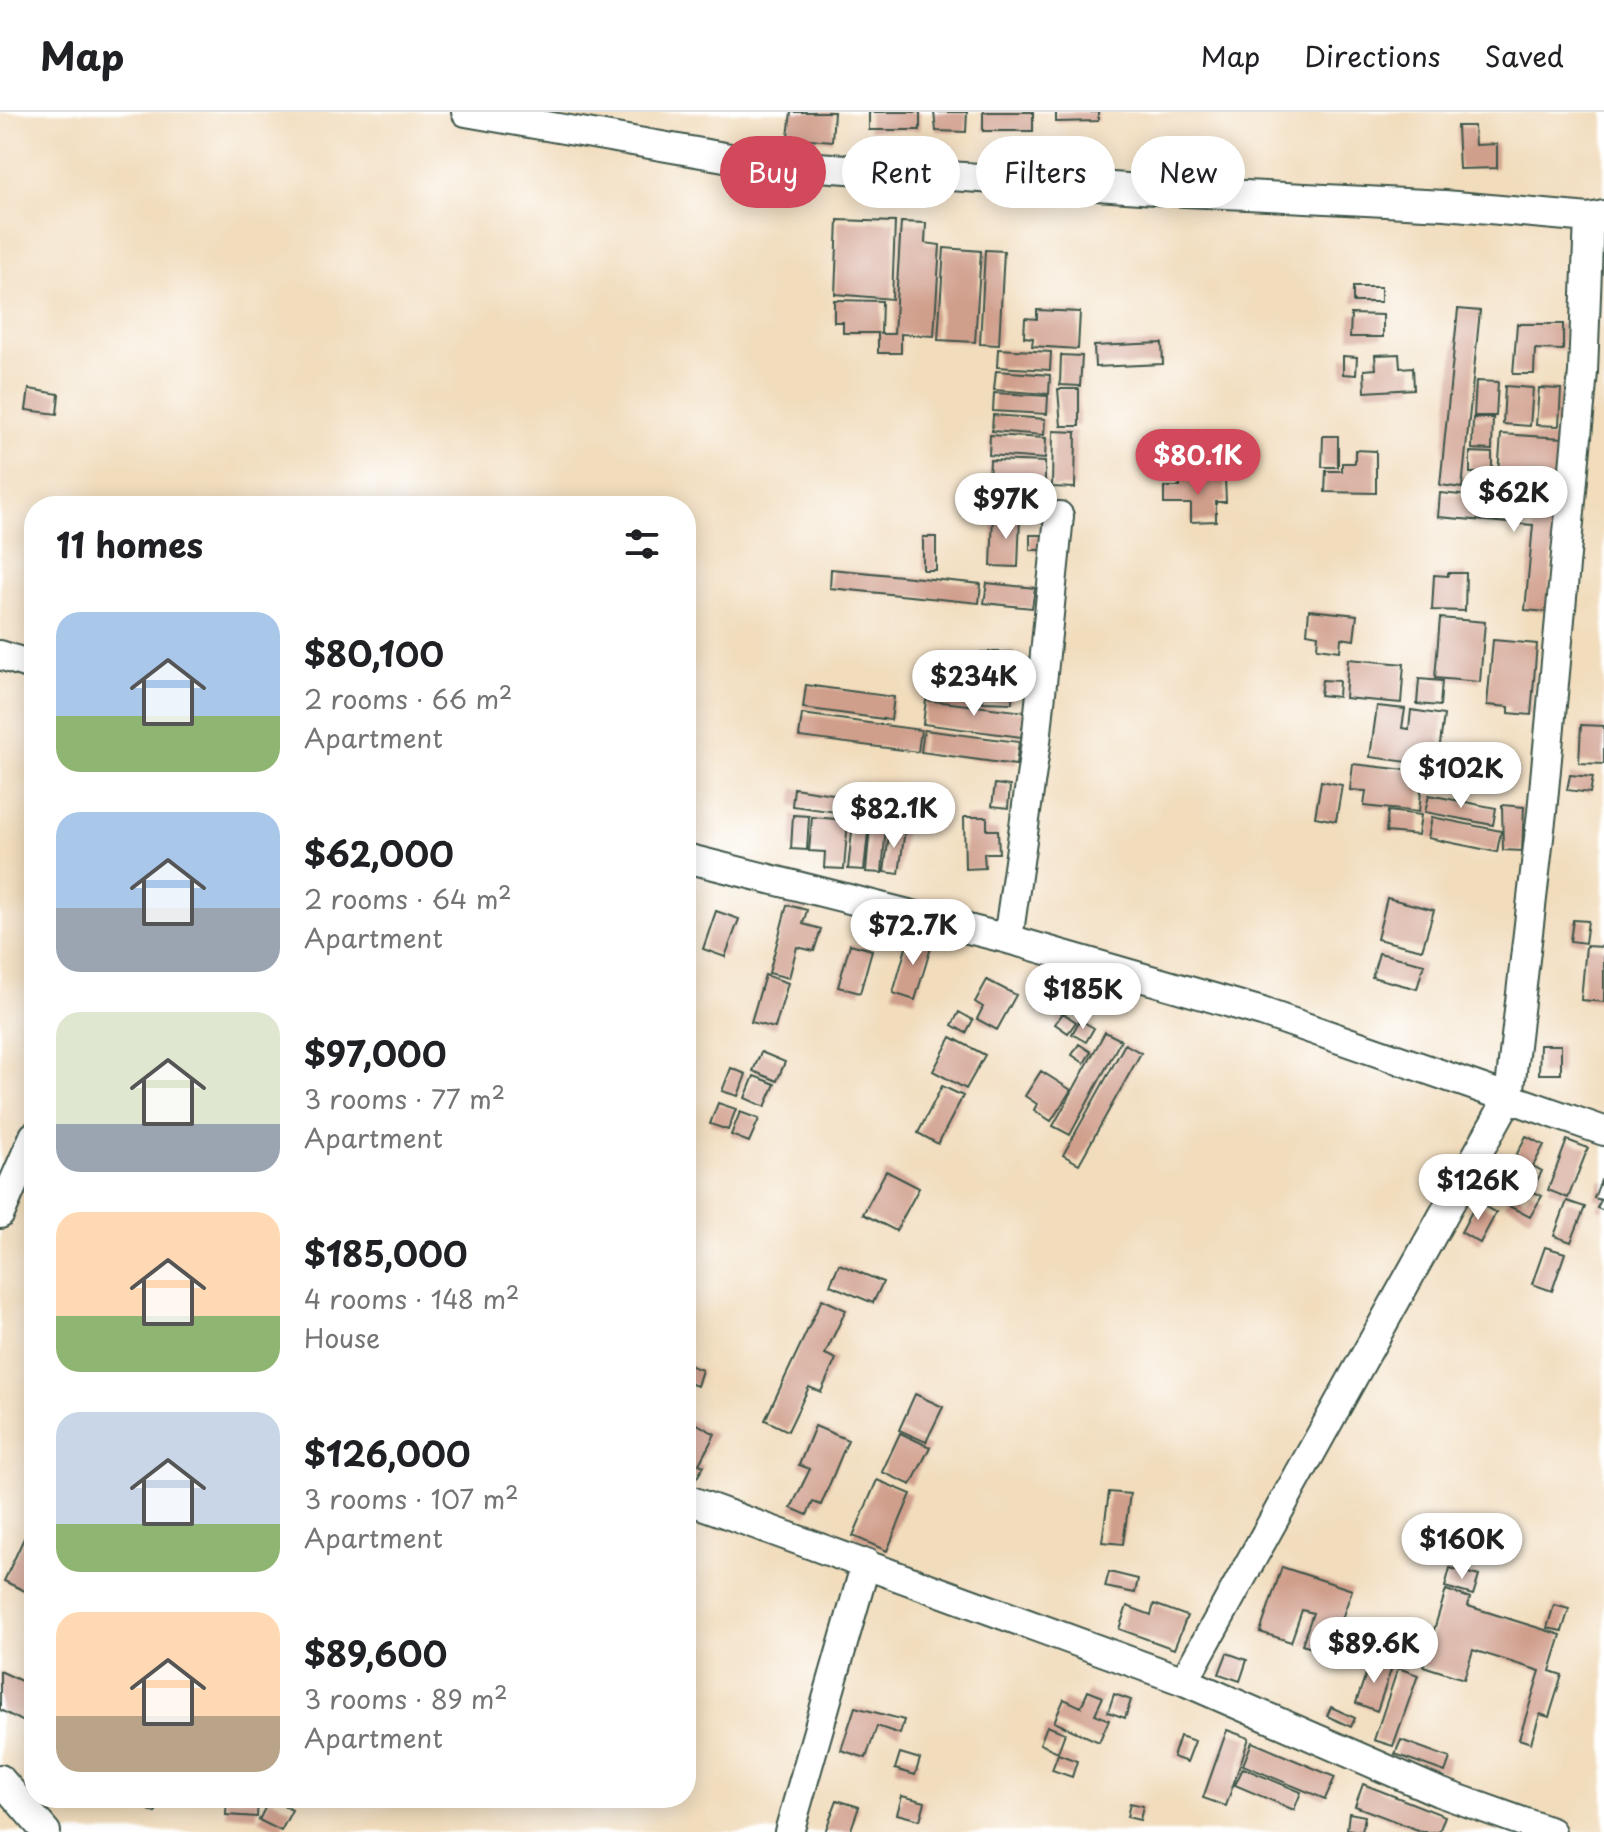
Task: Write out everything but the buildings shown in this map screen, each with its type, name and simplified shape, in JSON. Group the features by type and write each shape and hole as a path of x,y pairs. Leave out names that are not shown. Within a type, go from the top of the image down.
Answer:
{"street":[{"path":"466,112 759,163 1597,216 1542,812 1509,1097 1184,1681"},
{"path":"1008,939 1036,742 1059,516"},
{"path":"0,655 24,663"},
{"path":"696,861 1008,939 1262,1012 1604,1131"},
{"path":"0,1214 24,1159"},
{"path":"696,1503 1184,1681 1439,1792 1551,1832"},
{"path":"789,1832 866,1563"},
{"path":"0,1779 24,1807"},
{"path":"25,1808 46,1832"}]}
